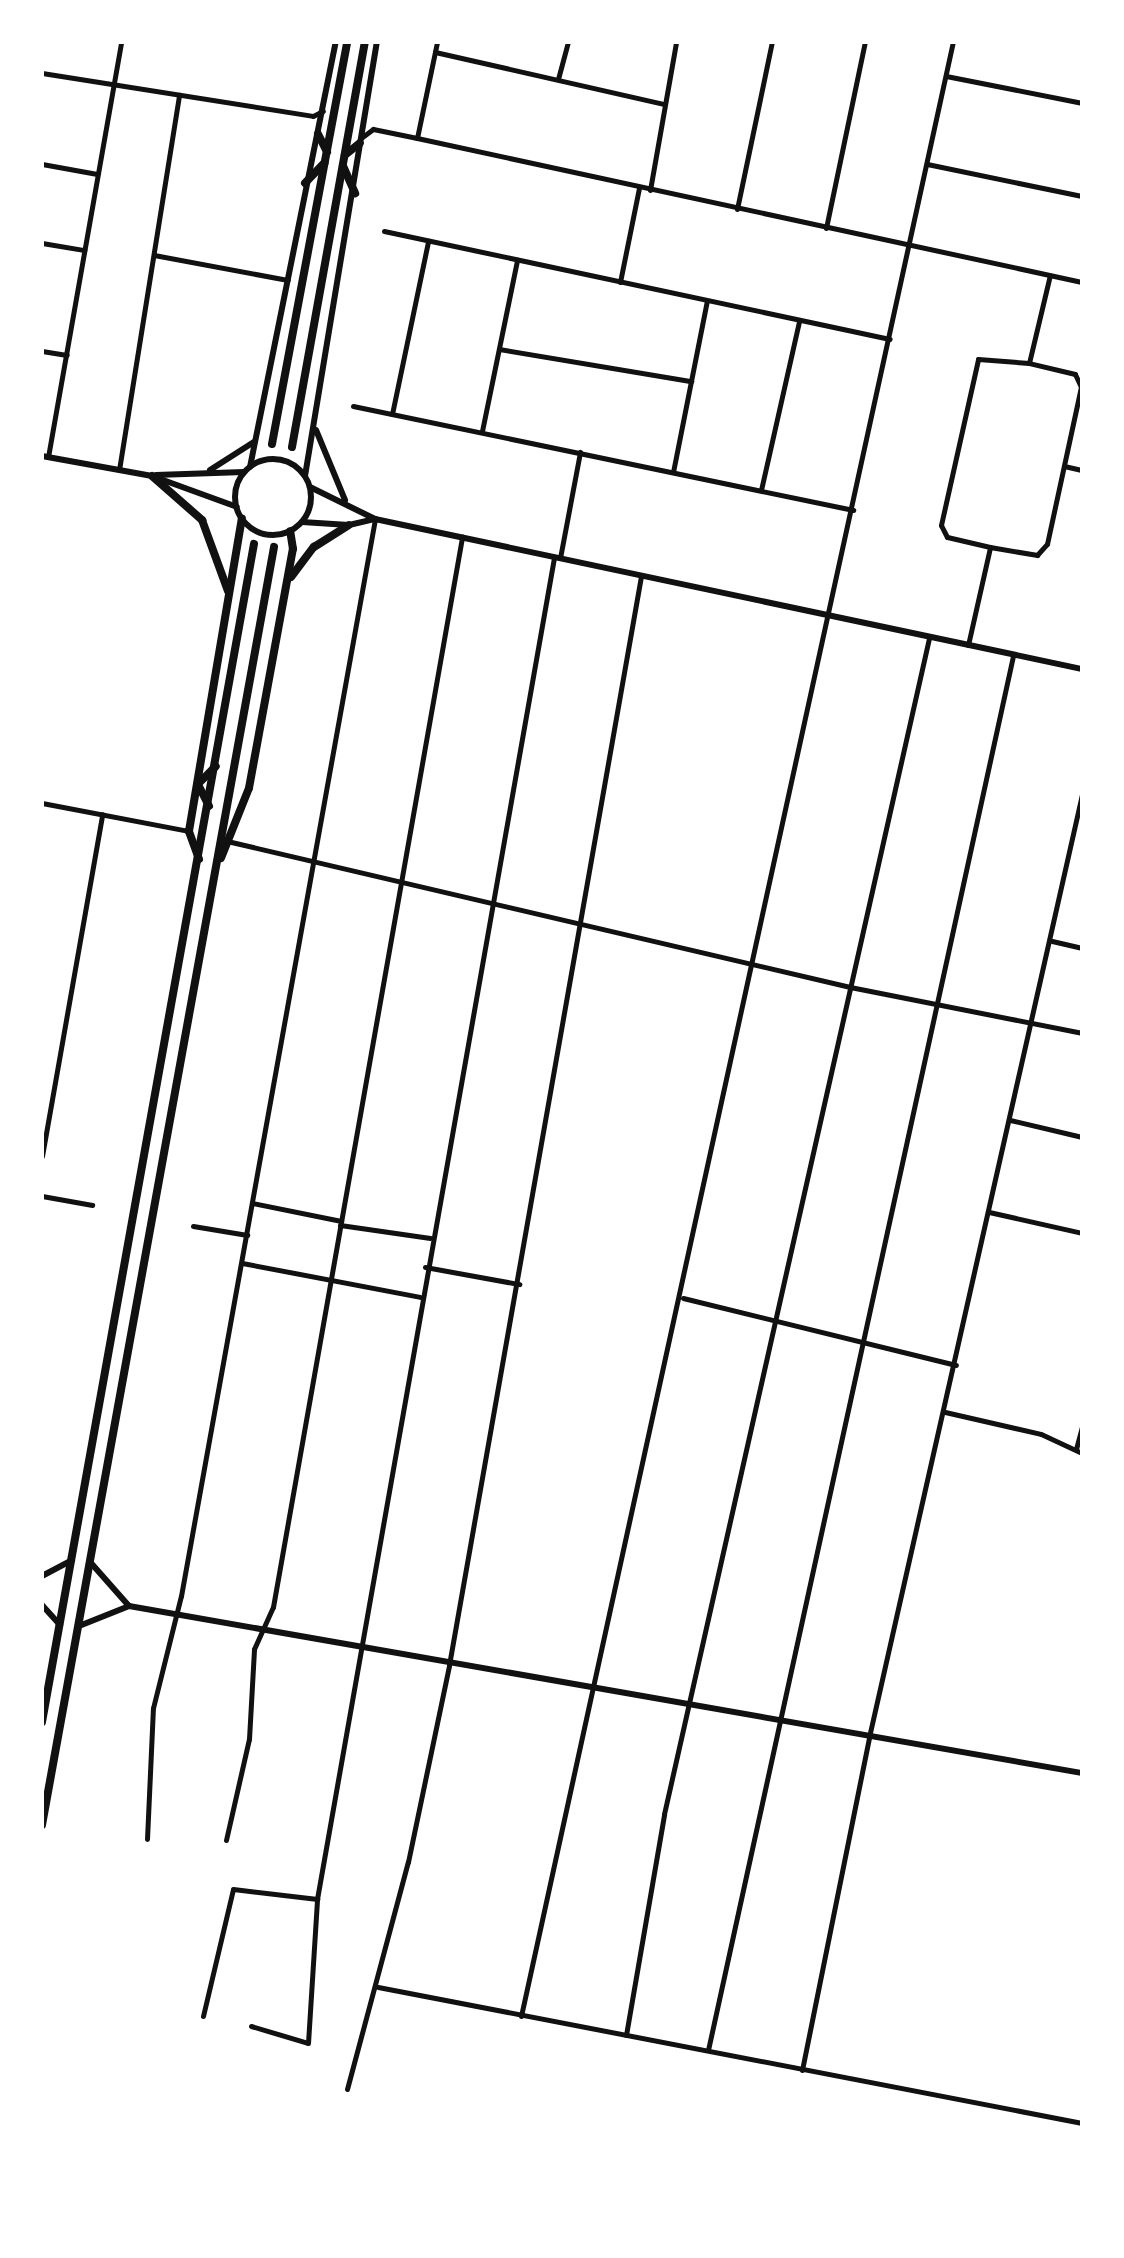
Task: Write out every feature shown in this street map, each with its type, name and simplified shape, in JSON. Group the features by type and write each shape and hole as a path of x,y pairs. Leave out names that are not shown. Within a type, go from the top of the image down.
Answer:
{"main road":[{"path":"272,444 347,42"},
{"path":"292,447 365,42"},
{"path":"319,132 326,157"},
{"path":"344,161 360,140"},
{"path":"305,183 326,157"},
{"path":"344,161 355,193"},
{"path":"152,476 202,520 230,600"},
{"path":"200,862 189,831 242,518"},
{"path":"286,585 314,547 349,525"},
{"path":"218,862 233,842 286,585 290,531"},
{"path":"42,1722 210,808 254,544"},
{"path":"42,1825 274,547"},
{"path":"198,784 216,766"},
{"path":"198,784 210,808"}],"street":[{"path":"121,42 67,355 45,456 152,476 237,507"},
{"path":"152,476 247,469 278,459 305,476 310,487 302,522 290,531 261,533 242,518 237,507 247,469 256,439 305,183 319,132 336,42"},
{"path":"305,476 355,193 363,118 377,42"},
{"path":"417,138 437,42"},
{"path":"558,79 568,42"},
{"path":"650,190 676,42"},
{"path":"737,209 772,42"},
{"path":"826,228 865,42"},
{"path":"521,2016 756,965 953,42"},
{"path":"435,52 663,104"},
{"path":"42,73 313,116 323,111"},
{"path":"946,76 1082,103"},
{"path":"119,470 179,95"},
{"path":"313,116 319,132"},
{"path":"363,118 373,129 1082,282"},
{"path":"360,140 373,129"},
{"path":"42,164 97,174"},
{"path":"927,164 1082,196"},
{"path":"620,282 639,188"},
{"path":"384,231 890,339"},
{"path":"392,414 428,241"},
{"path":"42,243 84,250"},
{"path":"154,255 288,280"},
{"path":"482,431 517,260"},
{"path":"1029,363 1050,275"},
{"path":"673,472 707,301"},
{"path":"761,490 799,321"},
{"path":"499,349 691,381"},
{"path":"42,351 67,355"},
{"path":"978,359 1029,363 1081,382 1064,466 1046,549 1037,555 947,537 941,525 978,359"},
{"path":"353,406 853,510"},
{"path":"314,420 326,468 345,500"},
{"path":"203,472 232,462 256,439"},
{"path":"251,2026 308,2043 317,1899 358,1649 490,903 580,452"},
{"path":"1064,466 1082,470"},
{"path":"310,487 345,500 375,519 1082,669"},
{"path":"302,522 349,525 375,519"},
{"path":"147,1839 150,1737 170,1615 181,1596 375,519"},
{"path":"226,1840 249,1739 254,1649 264,1629 330,1280 462,537"},
{"path":"968,645 990,547"},
{"path":"378,1987 449,1665 519,1284 641,576"},
{"path":"626,2035 688,1705 929,638"},
{"path":"708,2050 778,1721 866,1342 1013,656"},
{"path":"802,2070 869,1737 1052,941 1082,794"},
{"path":"42,803 189,831"},
{"path":"42,1156 102,814"},
{"path":"1073,838 1082,840"},
{"path":"222,840 850,987 1082,1033"},
{"path":"1052,941 1082,948"},
{"path":"1010,1120 1082,1137"},
{"path":"42,1196 92,1205"},
{"path":"252,1203 340,1223 430,1238"},
{"path":"989,1212 1082,1233"},
{"path":"193,1226 247,1235"},
{"path":"242,1263 420,1297"},
{"path":"425,1267 519,1284"},
{"path":"683,1298 956,1365"},
{"path":"945,1412 1079,1451 1082,1426"},
{"path":"42,1576 72,1560"},
{"path":"91,1563 129,1606"},
{"path":"42,1605 60,1625"},
{"path":"79,1626 129,1606 449,1665 1082,1773"},
{"path":"203,2016 237,1888 317,1899"},
{"path":"347,2089 368,1993 378,1987 1082,2123"}]}
